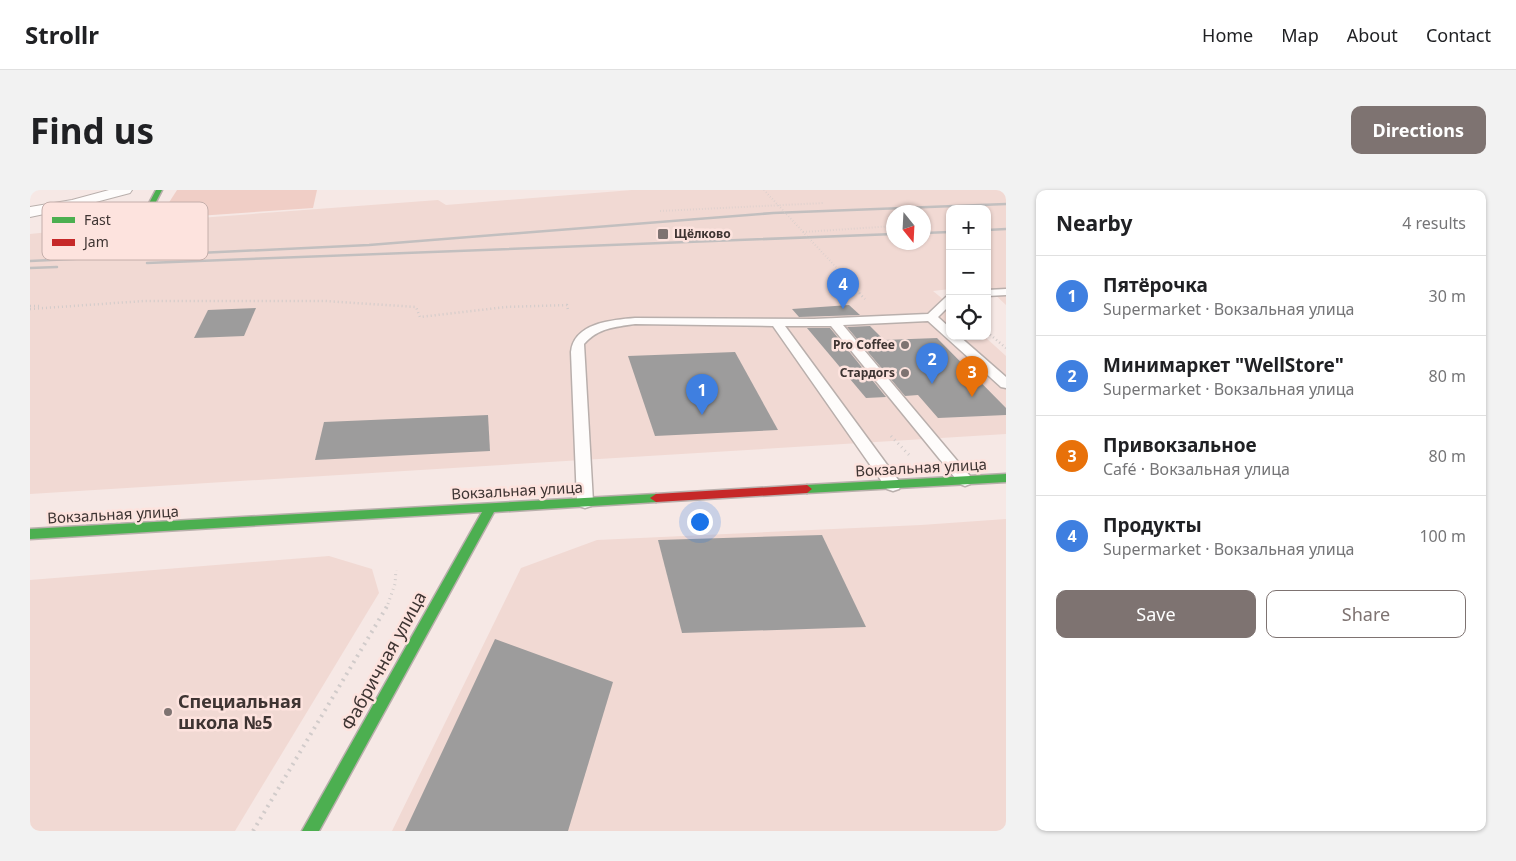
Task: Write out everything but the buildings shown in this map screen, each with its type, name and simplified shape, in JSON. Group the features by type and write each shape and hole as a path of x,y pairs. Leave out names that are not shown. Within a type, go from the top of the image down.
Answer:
{"main road":[{"path":"154,202 157,198 158,190"},
{"name":"Вокзальная улица","path":"30,534 1006,478"},
{"name":"Фабричная улица","path":"310,831 490,508"}],"street":[{"path":"80,202 125,190"}],"lane":[{"path":"991,293 1006,292"},
{"path":"585,502 577,352 578,343 588,331 635,321 834,322 931,317 946,303"},
{"path":"931,317 946,330"},
{"path":"776,322 893,485"},
{"path":"834,322 965,480"},
{"path":"957,340 1006,384"}],"path":[{"path":"764,190 865,299"},
{"path":"660,211 824,202"},
{"path":"803,232 886,227"},
{"path":"30,307 144,301 325,301 416,307 420,317 506,307 567,305 568,310"},
{"path":"991,335 1006,348"},
{"path":"891,436 911,457"},
{"path":"253,831 389,602 396,584 396,570"}],"shaded area":[{"path":"177,190 317,190 313,208 208,215 208,202 169,202"},
{"name":"Щёлково","path":"632,190 1006,190 1006,305 991,291 991,205 946,205 946,289 933,291 946,302 946,340 988,340 1006,356 1006,434 30,494 30,234 42,233 42,260 208,260 208,217 438,200 446,205"},
{"path":"1006,519 1006,831 392,831 521,568 597,540 921,525"},
{"name":"Специальная школа №5","path":"329,556 372,569 379,593 235,831 30,831 30,580"}],"railway":[{"path":"208,253 369,245 773,213 1006,204"},
{"path":"991,230 1006,229"},
{"path":"931,233 946,232"},
{"path":"147,263 886,234"},
{"path":"30,261 51,260"},
{"path":"30,268 57,267"}],"traffic: fast":[{"path":"153,202 159,190"},
{"path":"807,489 1006,478"},
{"path":"30,534 656,498"},
{"path":"310,831 490,508"}],"traffic: jam":[{"path":"656,498 807,489"}],"place":[{"name":"Щёлково","path":"663,234"},
{"name":"Продукты","path":"843,309"},
{"name":"Pro Coffee","path":"905,345"},
{"name":"Стардогs","path":"905,373"},
{"name":"Минимаркет \"WellStore\"","path":"932,384"},
{"name":"Привокзальное","path":"972,397"},
{"name":"Пятёрочка","path":"702,415"},
{"name":"Специальная школа №5","path":"168,712"}]}
